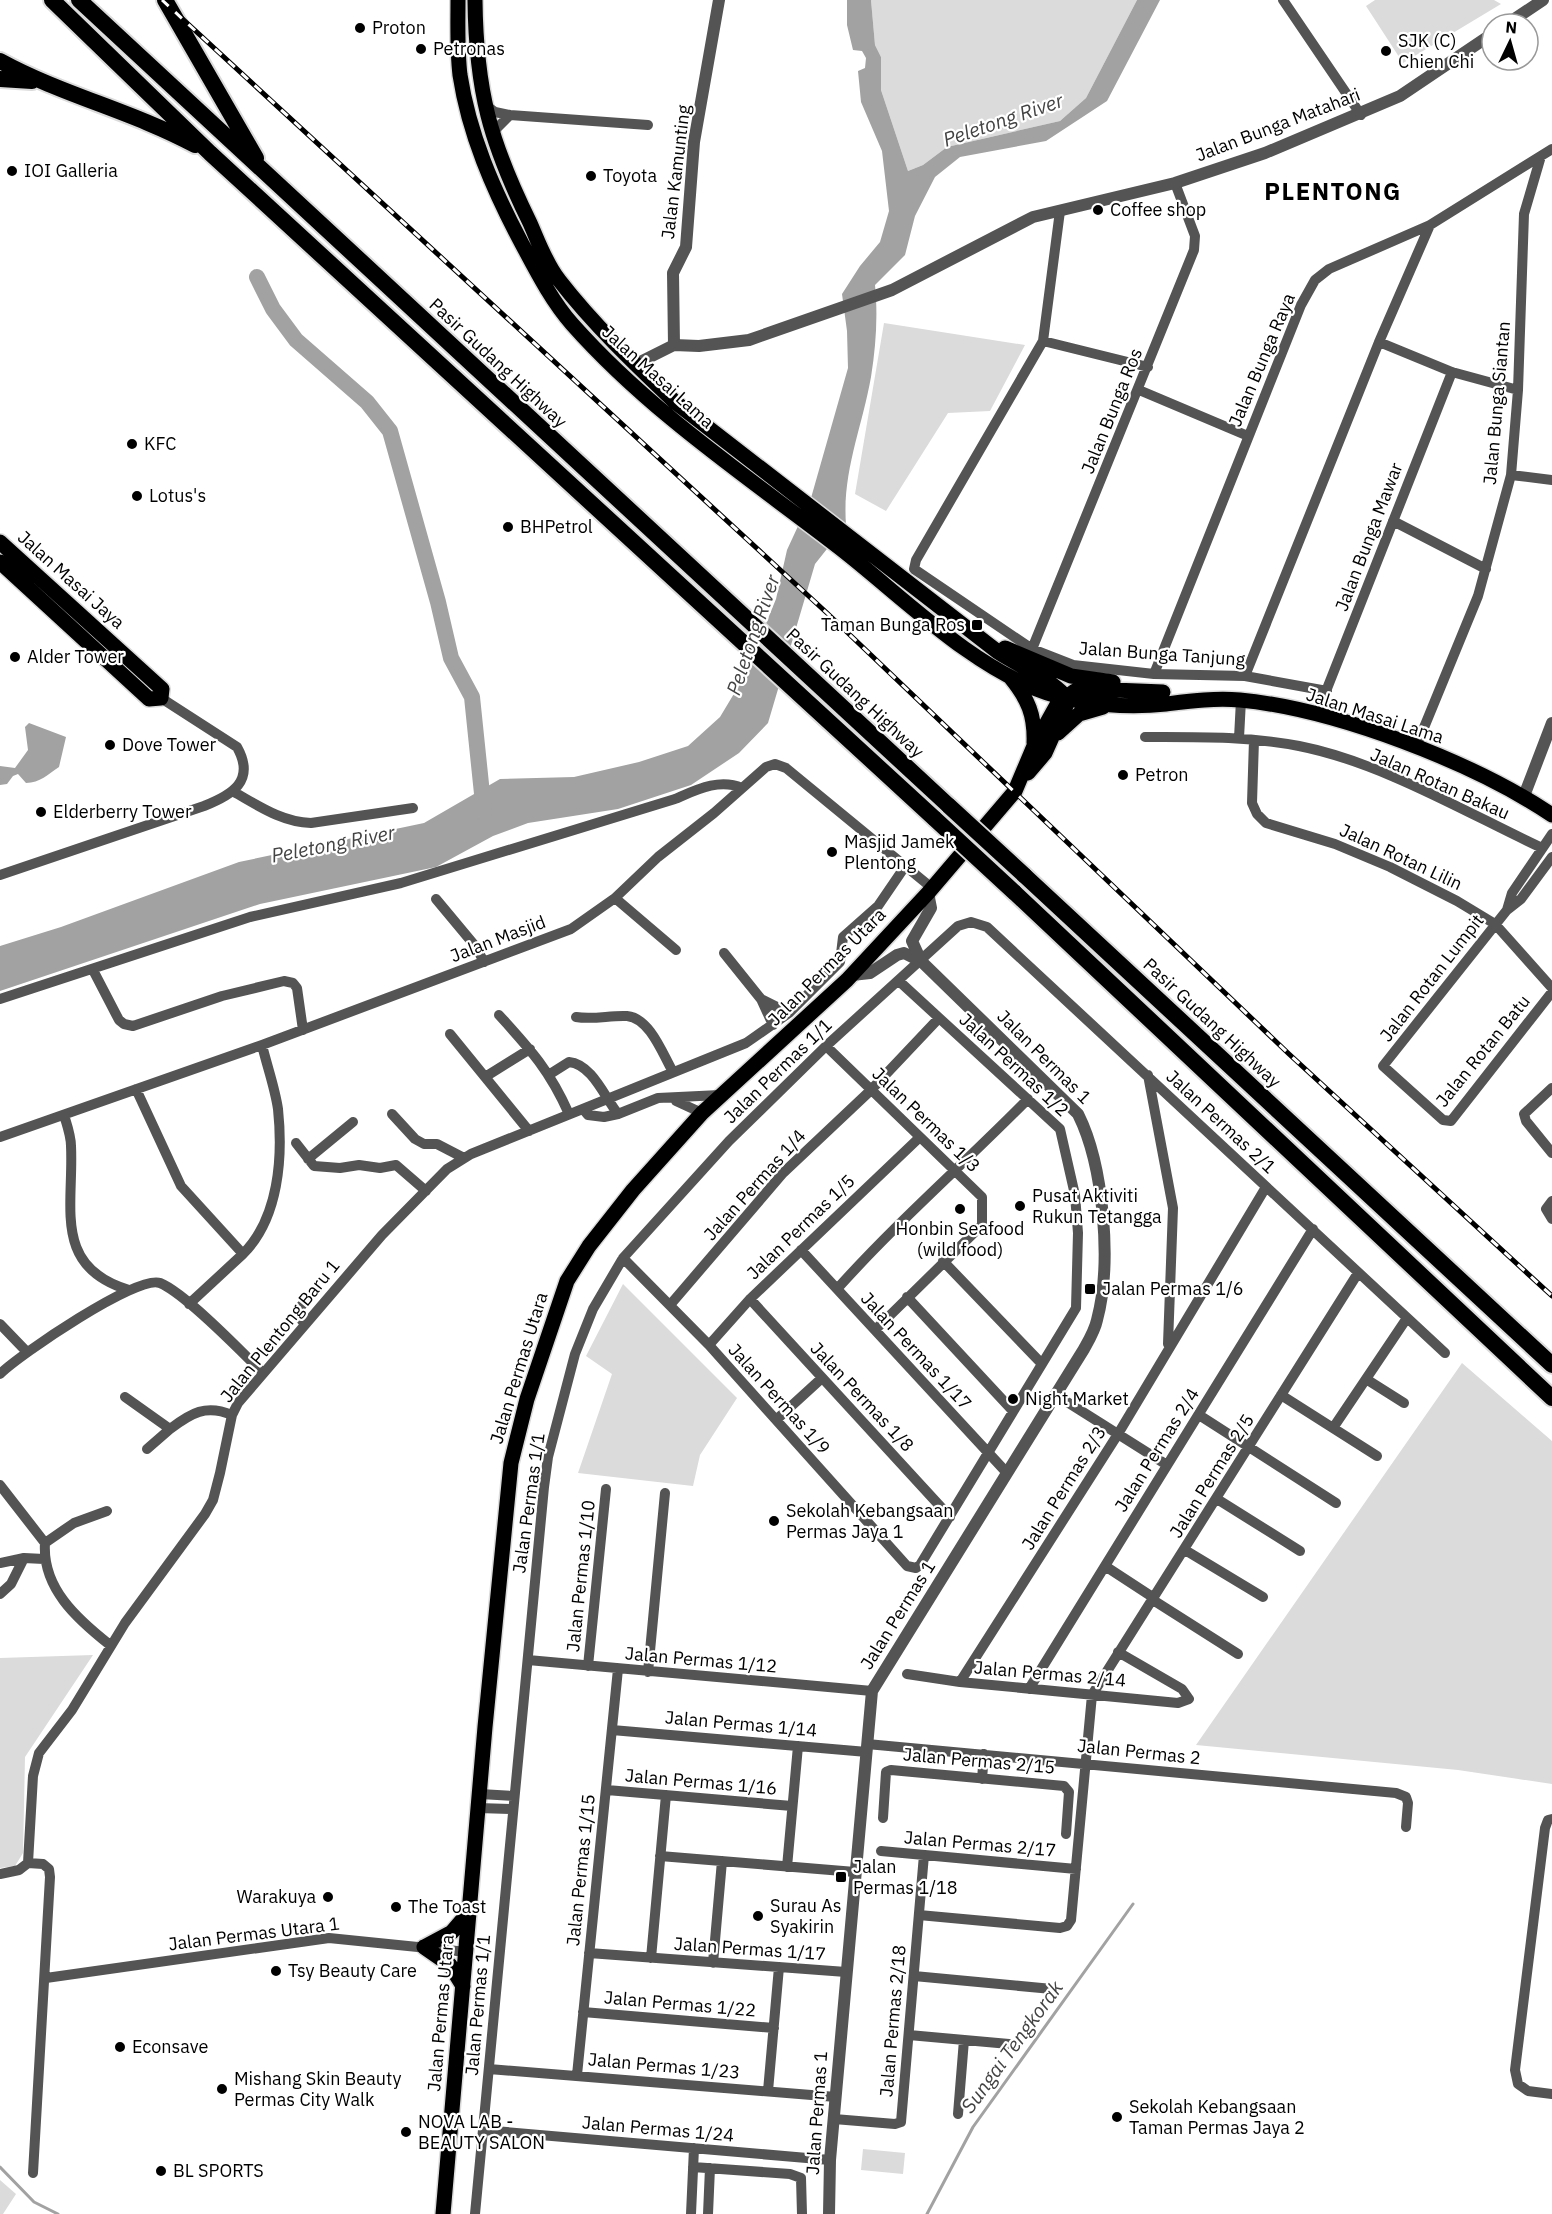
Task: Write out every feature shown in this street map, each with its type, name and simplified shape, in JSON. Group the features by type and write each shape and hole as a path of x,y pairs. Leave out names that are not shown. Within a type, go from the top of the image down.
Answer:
{"highway":[{"path":"52,0 210,153 1014,892 1552,1398"},
{"name":"Pasir Gudang Highway","path":"79,0 1552,1365"},
{"path":"165,0 265,174"},
{"path":"0,61 39,82 158,127 210,153"},
{"path":"0,79 39,82"}],"main road":[{"name":"Jalan Masai Lama","path":"458,0 460,74 483,164 504,210 557,305 591,344 675,423 791,501"},
{"name":"Jalan Masai Lama","path":"475,0 477,65 483,104 491,134 521,206 558,278 636,364 675,402 791,501 847,544 982,660 1046,692 1065,697 1124,704 1164,704 1192,698 1241,700 1317,714 1416,747 1524,796 1552,815"},
{"name":"Jalan Masai Jaya","path":"0,542 162,689 161,698 149,699 0,562"},
{"name":"Jalan Masai Lama","path":"847,544 976,632 1023,669 1059,688 1065,697"},
{"path":"976,632 1071,676 1140,685 1192,698"},
{"path":"1007,673 1027,698 1032,711 1034,746"},
{"path":"1065,697 1088,689 1163,692"},
{"name":"Jalan Permas Utara","path":"443,2214 511,1463 542,1349 567,1281 589,1246 633,1190 702,1113 852,975 930,890 1022,779 1039,762 1066,705 1065,697"},
{"name":"Jalan Permas Utara","path":"1022,779 1034,746 1055,708 1065,697"},
{"path":"1052,738 1079,714 1124,704"},
{"path":"463,1987 450,1965 424,1947 453,1932 471,1910"}],"street":[{"name":"Jalan Kamunting","path":"674,345 673,273 686,247 694,142 719,0"},
{"path":"1525,12 1543,0"},
{"path":"1286,1 1361,114"},
{"name":"Jalan Bunga Matahari","path":"636,364 674,345 699,346 749,340 892,290 1033,217 1175,183 1265,153 1400,96 1480,42"},
{"path":"483,104 495,112 510,115 648,125"},
{"path":"491,134 510,115"},
{"name":"Jalan Bunga Raya","path":"1154,674 1301,305 1315,280 1329,269 1430,225 1552,149"},
{"name":"Jalan Bunga Siantan","path":"1416,747 1478,596 1511,475 1518,390 1524,214 1541,156"},
{"name":"Jalan Bunga Ros","path":"1032,649 1194,250 1195,236 1175,183"},
{"path":"1060,211 1043,341 1148,367"},
{"path":"1245,676 1380,342 1430,225"},
{"path":"1407,235 1417,256"},
{"name":"Jalan Bunga Tanjung","path":"1043,341 916,560 914,569 1032,649 1074,665 1154,674 1245,676 1326,691"},
{"path":"1380,342 1452,372 1518,390"},
{"name":"Jalan Bunga Mawar","path":"1317,714 1452,372"},
{"path":"1139,390 1248,436"},
{"path":"1511,475 1552,480"},
{"path":"1393,521 1486,569"},
{"path":"0,875 204,806 234,792 241,781 243,767 237,747 161,698"},
{"path":"1239,738 1241,700"},
{"path":"1524,796 1552,723"},
{"name":"Jalan Rotan Bakau","path":"1145,737 1239,738 1301,746 1381,772 1542,848"},
{"name":"Jalan Rotan Lilin","path":"1254,740 1252,804 1257,814 1266,823 1335,844 1390,867 1457,901 1495,924 1552,990"},
{"name":"Jalan Masjid","path":"0,1137 262,1046 571,929 615,898 658,857 766,767 775,764 786,768 906,865 930,890"},
{"path":"0,999 250,917 401,883 675,799 709,786 734,784 742,788"},
{"path":"234,792 281,818 298,822 311,823 413,808"},
{"name":"Jalan Rotan Lumpit","path":"1507,910 1512,893 1552,834"},
{"name":"Jalan Rotan Lumpit","path":"1383,1066 1495,924 1521,899 1552,857"},
{"name":"Jalan Plentong Baru 1","path":"28,1863 37,1759 77,1703 110,1645 196,1529 213,1500 232,1415 263,1373 382,1235 447,1169 464,1158 673,1072 722,1055 773,1025 789,1013 840,962 843,937 878,906 906,865"},
{"path":"922,962 912,941 931,909 930,890"},
{"path":"615,898 676,950"},
{"path":"436,899 476,947 484,962"},
{"name":"Jalan Permas 1/1","path":"476,2214 513,1796 548,1457 575,1354 593,1309 623,1258 729,1141 826,1046 922,962 958,926 971,922"},
{"name":"Jalan Permas 2/1","path":"971,922 987,927 1445,1353"},
{"path":"724,953 761,999 773,1025"},
{"path":"852,975 870,973 897,954 904,953 922,962"},
{"name":"Jalan Permas 1","path":"829,2214 830,2160 872,1691 1091,1336 1097,1322 1101,1297 1102,1223 1085,1129 1078,1114 922,962"},
{"path":"93,970 119,1020 124,1024 133,1026 222,996 285,981 293,983 297,988 303,1030"},
{"name":"Jalan Permas 1/2","path":"900,982 1060,1129 1075,1195 1078,1233 1076,1308 920,1565 916,1568 907,1566"},
{"name":"Jalan Rotan Batu","path":"1383,1066 1443,1120 1451,1121 1552,990"},
{"path":"761,999 789,1013"},
{"path":"499,1016 550,1074 569,1114"},
{"path":"576,1017 591,1019 629,1016 638,1020 647,1028 673,1072"},
{"name":"Jalan Permas 1/4","path":"670,1305 783,1173 870,1091 939,1018"},
{"path":"450,1034 529,1131"},
{"path":"189,1304 243,1254 263,1226 280,1167 278,1108 262,1046"},
{"name":"Jalan Permas 1/3","path":"826,1046 982,1197 982,1225 943,1261"},
{"path":"485,1077 530,1049"},
{"path":"550,1074 569,1062 574,1062 595,1079 618,1114"},
{"path":"1148,1075 1173,1208 1168,1347"},
{"path":"1552,1088 1524,1114 1526,1121 1552,1153"},
{"path":"136,1089 181,1186 243,1254"},
{"path":"583,1109 595,1117 618,1114 658,1098 721,1095"},
{"path":"658,1098 686,1103 702,1113"},
{"path":"837,1289 879,1243 956,1172 1028,1100"},
{"path":"392,1114 415,1139 424,1144 437,1144 464,1158"},
{"path":"64,1115 72,1144 70,1213 72,1239 81,1257 97,1273 115,1286 129,1290"},
{"path":"308,1160 353,1122"},
{"name":"Jalan Permas 1/5","path":"709,1345 750,1299 920,1137"},
{"path":"296,1143 314,1166 324,1168 360,1165 380,1168 396,1165 426,1191"},
{"name":"Jalan Permas 2/3","path":"960,1682 1118,1434 1168,1347 1266,1187"},
{"path":"1549,1205 1552,1219"},
{"name":"Jalan Permas 2/4","path":"1029,1689 1313,1229"},
{"name":"Jalan Permas 1/17","path":"801,1250 1007,1473"},
{"name":"Jalan Permas 1/9","path":"623,1258 709,1345 907,1566"},
{"path":"875,1330 943,1261 1042,1364"},
{"name":"Jalan Permas 2/5","path":"1092,1695 1358,1273"},
{"path":"0,1374 26,1351 148,1281 160,1283 189,1304 263,1373"},
{"path":"907,1297 1013,1411"},
{"path":"305,1324 297,1315 297,1310 308,1299"},
{"name":"Jalan Permas 1/8","path":"750,1299 950,1517"},
{"path":"1333,1428 1407,1318"},
{"path":"0,1324 26,1351"},
{"path":"776,1420 822,1378"},
{"path":"1366,1379 1404,1403"},
{"path":"1056,1395 1167,1465"},
{"path":"1281,1395 1377,1456"},
{"path":"124,1397 170,1429"},
{"path":"147,1449 170,1429 196,1412 207,1408 232,1415"},
{"path":"1199,1415 1336,1503"},
{"path":"0,1485 45,1543 44,1559 47,1574 60,1596 92,1630 110,1645"},
{"name":"Jalan Permas 1/10","path":"588,1666 606,1489"},
{"path":"648,1672 665,1493"},
{"path":"1217,1499 1300,1551"},
{"path":"45,1543 74,1523 107,1510"},
{"path":"1185,1550 1263,1597"},
{"path":"0,1563 24,1558 44,1559"},
{"path":"0,1594 11,1584 24,1558"},
{"path":"1105,1566 1238,1654"},
{"name":"Jalan Permas 2/14","path":"906,1674 960,1682 1178,1703 1189,1700 1182,1689 1118,1652"},
{"name":"Jalan Permas 1/12","path":"528,1660 872,1691"},
{"name":"Jalan Permas 1/15","path":"577,2075 618,1669"},
{"path":"919,1915 1060,1928 1067,1926 1071,1920 1092,1695"},
{"name":"Jalan Permas 1/14","path":"612,1730 798,1746 867,1748"},
{"path":"787,1867 798,1746"},
{"name":"Jalan Permas 2","path":"867,1748 1086,1762 1396,1793 1406,1797 1408,1803 1406,1827"},
{"path":"982,1779 984,1754"},
{"name":"Jalan Permas 2/15","path":"883,1818 888,1771 1064,1786 1070,1792 1066,1834"},
{"name":"Jalan Permas 1/16","path":"607,1790 792,1806"},
{"path":"479,1801 513,1796"},
{"name":"Jalan Permas 1/17","path":"651,1958 666,1796"},
{"path":"479,1801 512,1809"},
{"path":"1550,1820 1515,2070 1518,2084 1528,2091 1552,2094"},
{"name":"Jalan Permas 2/17","path":"881,1851 1076,1869"},
{"name":"Jalan Permas 2/18","path":"834,2119 895,2124 902,2122 924,1855"},
{"path":"660,1856 855,1872"},
{"path":"713,1962 722,1861"},
{"path":"0,1874 19,1870 28,1863 43,1863 49,1869 50,1877 33,2174"},
{"name":"Jalan Permas Utara 1","path":"46,1978 329,1938 466,1952"},
{"name":"Jalan Permas 1/17","path":"589,1953 846,1972"},
{"path":"768,2091 780,1967"},
{"path":"914,1976 1052,1989"},
{"name":"Jalan Permas 1/22","path":"583,2012 774,2028"},
{"path":"909,2035 1009,2044"},
{"path":"958,2114 964,2040"},
{"name":"Jalan Permas 1/23","path":"489,2068 836,2097"},
{"name":"Jalan Permas 1/24","path":"483,2130 830,2160"},
{"path":"692,2214 694,2148"},
{"path":"693,2167 790,2174 801,2178 802,2214"},
{"path":"708,2214 710,2168"}],"shaded area":[{"path":"871,0 1137,0 1086,98 1060,121 947,147 923,165 908,171 881,90 881,57 875,45"},
{"path":"1375,0 1494,0 1501,4 1488,12 1480,12 1480,17 1403,63 1366,6"},
{"path":"884,323 1025,345 990,411 948,413 886,511 855,494"},
{"path":"623,1284 737,1398 700,1455 693,1486 578,1473 612,1374 586,1356"},
{"path":"1462,1363 1552,1441 1552,1784 1458,1770 1196,1745"},
{"path":"93,1655 25,1757 23,1853 15,1866 0,1868 0,1658"},
{"path":"863,2149 905,2153 903,2174 861,2170"},
{"path":"0,2180 16,2194 3,2214 0,2214"}],"water":[{"name":"Peletong River","path":"847,0 871,0 875,45 881,57 881,90 908,171 923,165 947,147 1060,121 1086,98 1137,0 1160,0 1107,101 1046,141 960,157 935,177 915,216 905,255 875,285 874,354 867,396 850,468 846,525 815,564 768,723 739,753 691,785 618,809 528,823 493,836 436,867 260,904 0,991 0,946 61,927 239,862 424,823 500,779 574,777 639,762 688,746 720,717 744,677 776,599 787,550 811,498 848,368 847,331 842,294 860,266 880,242 889,211 882,151 861,102 858,71 865,68 866,58 862,51 853,50 847,25"},
{"path":"29,723 66,737 59,767 36,781 26,783 18,774 13,776 7,784 0,785 0,766 15,768 28,750 25,727"}],"waterway":[{"path":"257,277 273,309 296,340 367,402 390,431 438,602 451,658 472,697 484,813"},
{"name":"Sungai Tengkorak","path":"927,2214 973,2127 1133,1904"},
{"name":"Sungai Tengkorak","path":"0,2167 34,2202 58,2214"}],"railway":[{"path":"162,0 827,613 1289,1054 1552,1296"}],"place":[{"name":"Proton","path":"360,28"},
{"name":"Petronas","path":"421,49"},
{"name":"SJK (C) Chien Chi","path":"1386,51"},
{"name":"IOI Galleria","path":"12,171"},
{"name":"Toyota","path":"591,176"},
{"name":"Coffee shop","path":"1098,210"},
{"name":"KFC","path":"132,444"},
{"name":"Lotus's","path":"137,496"},
{"name":"BHPetrol","path":"508,527"},
{"name":"Taman Bunga Ros","path":"977,625"},
{"name":"Alder Tower","path":"15,657"},
{"name":"Dove Tower","path":"110,745"},
{"name":"Petron","path":"1123,775"},
{"name":"Elderberry Tower","path":"41,812"},
{"name":"Masjid Jamek Plentong","path":"832,852"},
{"name":"Pusat Aktiviti Rukun Tetangga","path":"1020,1206"},
{"name":"Honbin Seafood (wild food)","path":"960,1209"},
{"name":"Jalan Permas 1/6","path":"1090,1289"},
{"name":"Night Market","path":"1013,1399"},
{"name":"Sekolah Kebangsaan Permas Jaya 1","path":"774,1521"},
{"name":"Jalan Permas 1/18","path":"841,1877"},
{"name":"Warakuya","path":"328,1897"},
{"name":"The Toast","path":"396,1907"},
{"name":"Surau As Syakirin","path":"758,1916"},
{"name":"Tsy Beauty Care","path":"276,1971"},
{"name":"Econsave","path":"120,2047"},
{"name":"Mishang Skin Beauty Permas City Walk","path":"222,2089"},
{"name":"Sekolah Kebangsaan Taman Permas Jaya 2","path":"1117,2117"},
{"name":"NOVA LAB - BEAUTY SALON","path":"406,2132"},
{"name":"BL SPORTS","path":"161,2171"}],"district":[{"name":"PLENTONG","path":"1333,192"}]}
